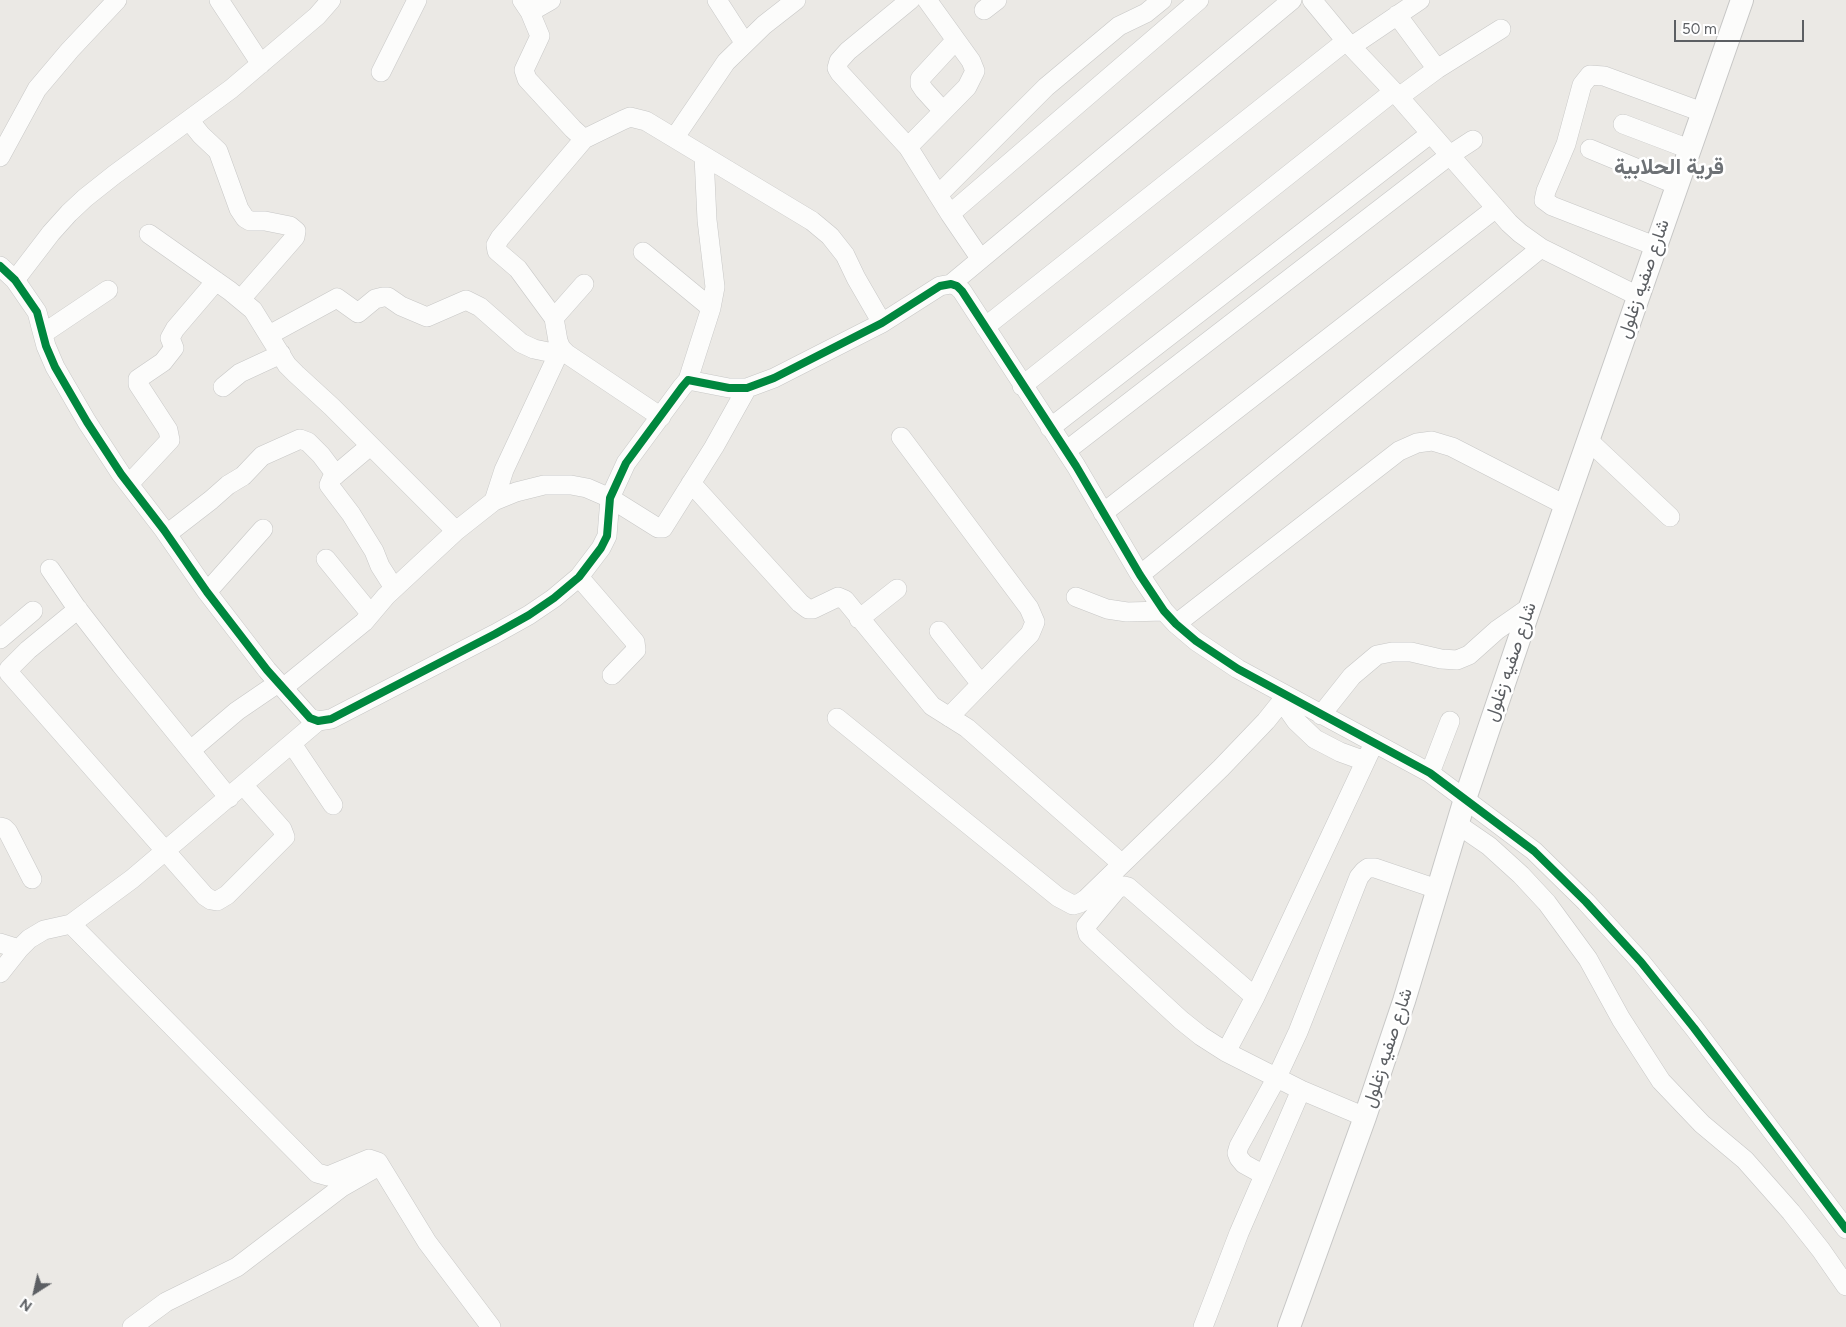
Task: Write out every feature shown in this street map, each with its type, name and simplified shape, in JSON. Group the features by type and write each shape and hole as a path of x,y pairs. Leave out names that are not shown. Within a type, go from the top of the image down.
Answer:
{"street":[{"path":"0,157 37,88 117,0"},
{"path":"219,0 261,64"},
{"path":"15,280 69,213 114,175 261,64 332,0"},
{"path":"381,72 417,0"},
{"path":"551,0 526,6 540,36 524,70 527,79 584,139"},
{"path":"717,0 744,42"},
{"path":"675,137 726,62 744,42 796,0"},
{"path":"910,0 848,51 839,62 838,68 840,73 908,147 980,258"},
{"path":"908,147 967,86 975,71 971,61 927,0"},
{"path":"938,195 1046,87 1119,26 1146,13 1162,0"},
{"path":"950,214 1199,0"},
{"path":"688,380 729,388 747,388 774,378 882,323 940,286 951,284 1292,0"},
{"path":"1312,0 1349,44 1520,233 1541,248 1638,296"},
{"path":"984,327 1349,44 1420,0"},
{"name":"شارع صفيه زغلول","path":"1289,1327 1365,1117 1404,1001 1457,824 1530,607 1742,0"},
{"path":"1397,14 1436,69"},
{"path":"1132,20 1150,42"},
{"path":"1022,386 1396,95 1501,29"},
{"path":"944,111 924,90 920,84 920,79 955,41"},
{"path":"1655,246 1552,206 1544,200 1566,144 1582,85 1590,75 1604,76 1702,112"},
{"path":"494,501 504,470 560,351 554,318 518,270 497,251 496,245 584,139 630,117 646,121 675,137 812,221 830,236 845,255 882,323"},
{"path":"189,120 218,151 239,208 245,218 250,221 265,221 290,226 296,231 295,237 241,299"},
{"path":"1623,124 1689,149"},
{"path":"1050,428 1430,134"},
{"path":"1066,451 1472,140"},
{"path":"1590,149 1676,185"},
{"path":"0,266 15,280 37,312 46,346 55,367 87,422 207,592 281,685 310,718 318,721 331,719 529,616 579,577 601,548 607,536 610,498 626,463 688,380 711,308 715,287 707,220 704,156"},
{"path":"1103,513 1496,208"},
{"path":"149,234 241,299 253,310 287,365 332,406 456,532"},
{"path":"1140,575 1541,248"},
{"path":"643,252 711,308"},
{"path":"129,484 170,440 168,430 138,384 138,378 164,362 174,348 170,338 186,315 216,281"},
{"path":"554,318 584,284"},
{"path":"951,284 962,291 1066,451 1140,575 1170,617 1196,641 1284,698 1321,715 1430,773 1534,851 1586,902 1642,962 1846,1229"},
{"path":"44,333 108,290"},
{"path":"269,335 337,298 358,313 375,300 388,297 408,309 427,316 466,300 472,301 522,343 534,349 560,351 567,354 661,417"},
{"path":"223,387 240,373 281,354"},
{"path":"191,750 237,711 281,685 364,622 394,588 456,532 494,501 521,490 544,486 571,485 587,488 610,498 661,529 672,515 714,447 747,388"},
{"path":"901,437 1034,616 1035,622 1030,634 949,717"},
{"path":"167,534 242,476 262,456 300,440 308,442 321,455 336,475"},
{"path":"1588,440 1670,517"},
{"path":"1076,597 1107,609 1170,617 1399,451 1417,443 1432,441 1452,447 1565,505"},
{"path":"370,446 336,475 330,483 330,488 351,514 394,588"},
{"path":"691,482 804,607 813,609 834,599 842,598 932,706 967,728 1121,863"},
{"path":"207,592 263,529"},
{"path":"326,559 370,613"},
{"path":"50,569 78,610 229,798"},
{"path":"579,577 635,642 636,650 633,655 612,675"},
{"path":"859,619 897,589"},
{"path":"1321,715 1352,676 1377,655 1392,652 1411,652 1441,659 1457,660 1469,655 1497,630 1530,607"},
{"path":"78,610 28,650 9,669 9,673 205,896 211,900 217,900 227,895 285,837 282,829 244,786"},
{"path":"0,639 33,611"},
{"path":"939,631 981,684"},
{"path":"1284,698 1296,721 1315,739 1324,745 1365,761"},
{"path":"837,718 1065,902 1073,905 1080,903 1246,744 1284,698"},
{"path":"0,973 29,939 44,930 71,924 166,852 318,721"},
{"path":"1430,773 1450,721"},
{"path":"1226,1052 1255,997 1374,743"},
{"path":"292,744 333,805"},
{"path":"1457,824 1489,846 1521,875 1547,903 1588,959 1621,1019 1661,1081 1702,1124 1745,1160 1791,1212 1846,1286"},
{"path":"0,827 8,832 32,879"},
{"path":"1264,1175 1244,1164 1237,1153 1239,1146 1277,1078 1298,1032 1364,871 1368,868 1375,868 1437,889"},
{"path":"1255,997 1128,887 1124,886 1117,889 1088,921 1086,930 1093,939 1201,1036 1226,1052 1301,1090 1365,1117"},
{"path":"71,924 317,1173 328,1176 371,1159 378,1162 428,1242 491,1327"},
{"path":"0,943 19,949"},
{"path":"1203,1327 1239,1233 1301,1090"},
{"path":"132,1327 166,1302 237,1267 342,1187 380,1165"}],"cycle path":[{"path":"0,266 15,280 37,312 46,346 55,367 87,422 121,474 164,530 207,592 267,670 310,718 318,721 331,719 495,634 529,615 554,598 579,577 601,548 607,536 610,498 626,463 688,380 729,388 747,388 774,378 882,323 940,286 951,284 957,286 1076,466 1140,575 1164,611 1176,624 1196,641 1238,669 1430,773 1534,851 1586,902 1641,962 1694,1028 1846,1229"}],"district":[{"name":"قرية الحلابية","path":"1669,168"}]}
